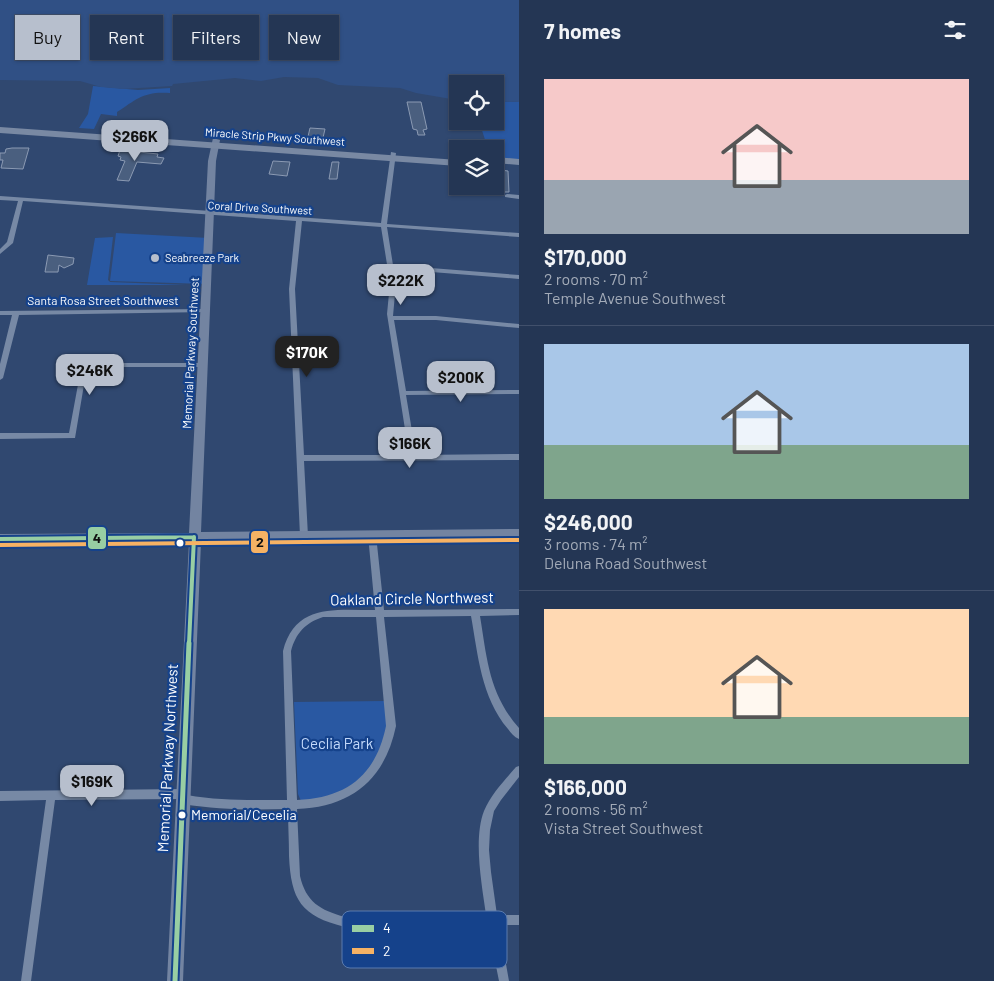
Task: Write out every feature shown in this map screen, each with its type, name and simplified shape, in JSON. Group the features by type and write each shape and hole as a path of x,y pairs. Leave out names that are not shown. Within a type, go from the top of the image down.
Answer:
{"highway":[{"name":"Miracle Strip Pkwy Southwest","path":"0,124 215,143"},
{"name":"Miracle Strip Pkwy Southwest","path":"0,130 215,143 449,162"},
{"name":"Miracle Strip Pkwy Southwest","path":"393,156 449,157"},
{"path":"504,161 519,162"},
{"path":"504,167 519,168"}],"street":[{"name":"Memorial Parkway Southwest","path":"194,537 215,143"},
{"path":"393,156 384,225 393,290 391,318 413,458"},
{"path":"508,196 519,197"},
{"name":"Coral Drive Southwest","path":"0,198 210,215 519,235"},
{"path":"0,252 10,243 21,200"},
{"path":"299,220 292,289 304,536"},
{"path":"390,267 519,277"},
{"name":"Santa Rosa Street Southwest","path":"0,313 205,312"},
{"path":"0,378 16,313"},
{"path":"391,318 436,318 519,326"},
{"path":"0,436 72,436 84,365 203,365"},
{"path":"402,393 519,392"},
{"path":"300,458 519,457"},
{"path":"0,538 519,534"},
{"path":"0,796 183,796 213,805 318,803 350,791 366,780 382,760 387,748 391,726 372,535"},
{"name":"Memorial Parkway Northwest","path":"175,981 194,537"},
{"name":"Oakland Circle Northwest","path":"342,921 326,918 306,902 296,882 287,651 290,637 302,623 317,616 519,612"},
{"path":"475,613 493,699 504,720 519,735"},
{"path":"492,911 484,860 485,829 494,802 519,770"},
{"path":"26,981 51,795"},
{"path":"502,968 504,981"}],"green space":[{"path":"93,86 138,90 170,88 170,93 154,93 141,97 117,112 117,116 101,114 94,129 79,128 88,114"},
{"path":"504,101 519,102 519,162 504,161 504,140 485,140 482,130 504,130"},
{"name":"Seabreeze Park","path":"116,233 209,238 206,284 110,281"},
{"path":"113,237 108,280 110,282 186,285 87,285 95,238"},
{"name":"Ceclia Park","path":"386,701 388,720 379,758 358,782 326,799 301,801 298,794 294,702"}],"shaded area":[{"path":"0,0 519,0 519,102 504,101 504,75 449,75 449,99 400,88 338,85 318,78 284,77 261,81 235,78 173,84 172,86 123,89 101,87 80,81 0,80"}],"building":[{"path":"407,102 421,102 427,129 423,130 425,135 418,135 417,130 413,129"},
{"path":"310,128 325,129 322,142 307,141"},
{"path":"29,148 23,169 1,168 3,160 0,160 0,153 5,153 6,149"},
{"path":"120,150 158,154 157,157 164,158 161,164 137,162 129,181 117,180 125,161 120,160 121,157 118,156"},
{"path":"273,161 290,162 287,176 269,174"},
{"path":"332,162 339,162 337,179 329,179"},
{"path":"504,170 508,171 509,192 504,192"},
{"path":"48,255 74,258 73,264 64,268 59,265 58,272 45,272"}],"transit line":[{"name":"4","path":"0,539 194,537"},
{"name":"4","path":"175,981 194,537"},
{"name":"2","path":"0,545 519,540"}],"place":[{"name":"Seabreeze Park","path":"155,258"},
{"name":"Memorial/Cecelia","path":"182,815"}]}
